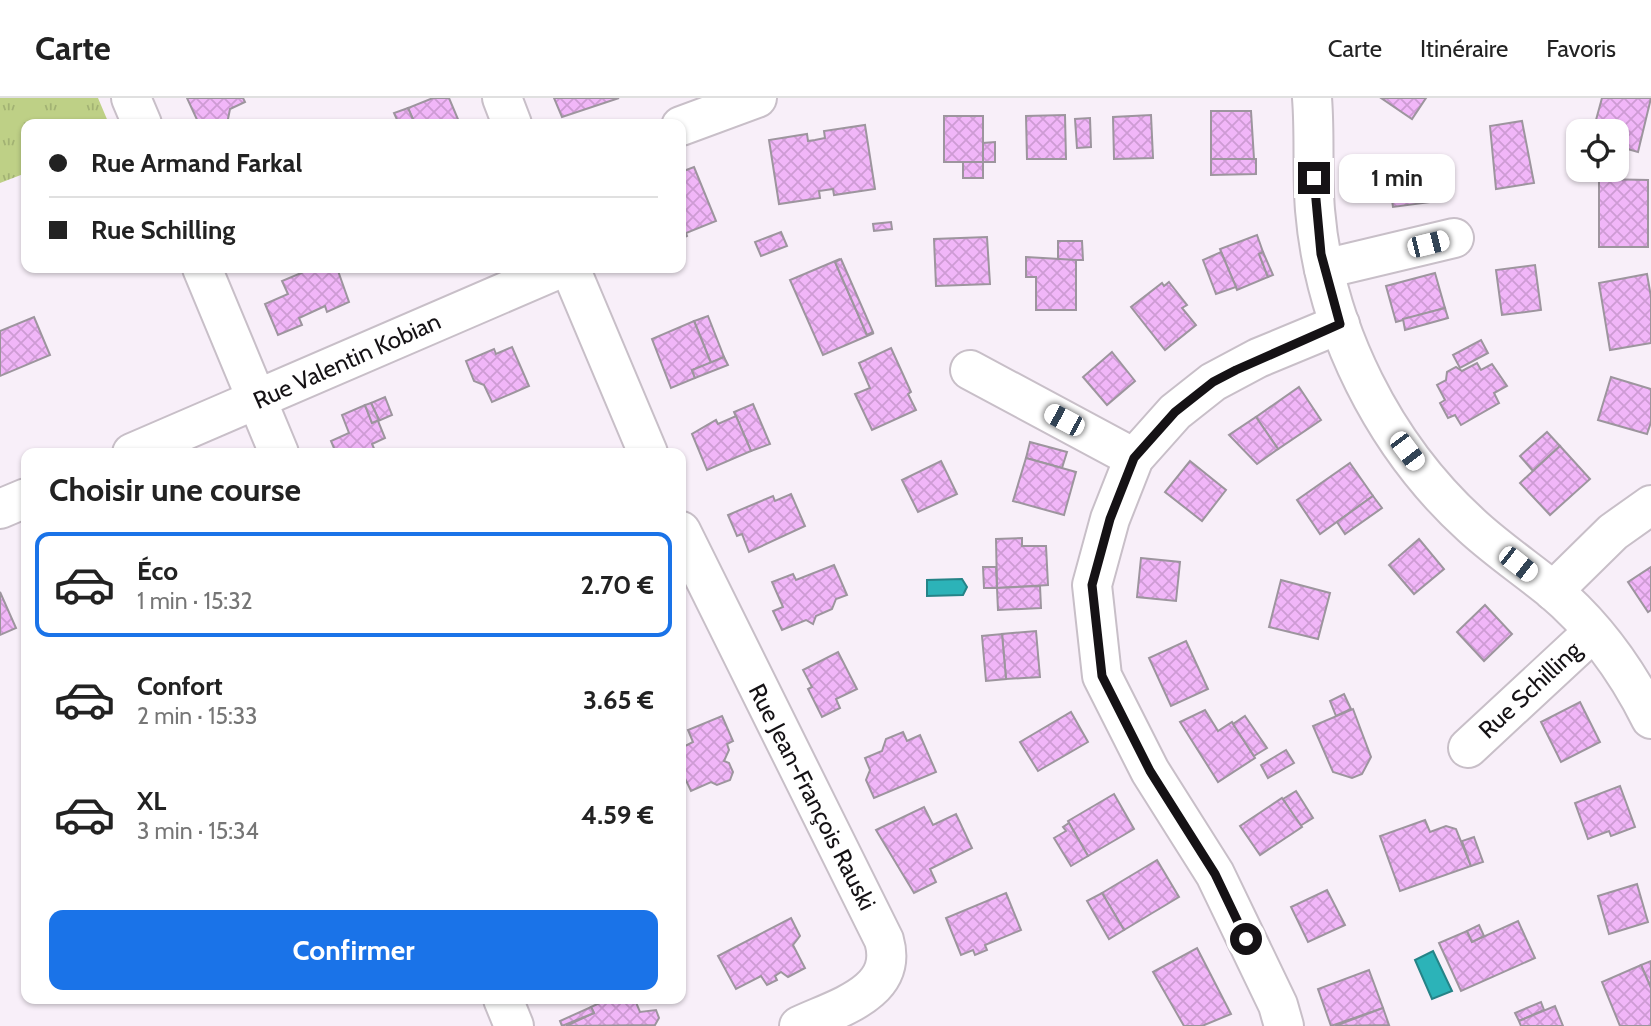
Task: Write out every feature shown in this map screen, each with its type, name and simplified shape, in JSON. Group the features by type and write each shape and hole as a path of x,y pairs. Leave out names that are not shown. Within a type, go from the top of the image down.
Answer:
{"street":[{"path":"131,98 140,119"},
{"path":"502,98 510,119"},
{"path":"686,124 757,98"},
{"name":"Rue Schilling","path":"1313,106 1315,209 1324,269 1340,324 1367,387 1391,430 1422,472 1471,525 1552,591 1593,632 1621,667 1651,719"},
{"path":"1324,269 1454,238"},
{"path":"204,273 277,448"},
{"name":"Rue Valentin Kobian","path":"144,448 550,273"},
{"path":"572,273 646,448"},
{"path":"1284,1026 1215,874 1150,771 1102,676 1092,585 1110,519 1134,458 1175,412 1213,382 1258,358 1340,324"},
{"path":"971,370 1134,458"},
{"path":"0,509 21,500"},
{"path":"1552,591 1613,532 1651,505"},
{"name":"Rue Jean-François Rauski","path":"686,541 884,940 888,953 882,979 872,990 799,1026"},
{"name":"Rue Schilling","path":"1468,748 1593,632"},
{"path":"505,1004 514,1026"}],"green space":[{"path":"0,98 98,98 107,119 21,119 21,175 0,183"}],"water":[{"path":"962,579 967,587 963,595 927,596 927,580"},
{"path":"1433,951 1452,991 1432,999 1415,960"}],"building":[{"path":"187,98 243,98 245,102 230,109 228,119 197,119"},
{"path":"433,98 449,98 458,119 413,119 408,108"},
{"path":"554,98 619,98 562,117"},
{"path":"1381,98 1426,98 1412,119"},
{"path":"1602,98 1651,98 1638,152 1629,149 1629,119 1596,119"},
{"path":"408,108 413,119 397,119 394,113"},
{"path":"1211,111 1251,111 1254,159 1211,159"},
{"path":"1065,115 1066,159 1027,159 1026,116"},
{"path":"1151,115 1153,158 1114,159 1113,117"},
{"path":"944,116 983,116 983,162 944,162"},
{"path":"1090,118 1091,147 1077,148 1075,119"},
{"path":"1522,121 1534,183 1496,189 1490,126"},
{"path":"865,125 875,189 834,195 833,189 819,191 820,198 779,204 769,140 807,134 808,141 815,140 825,138 824,131"},
{"path":"995,142 995,162 983,162 983,143"},
{"path":"1211,159 1256,159 1256,174 1211,175"},
{"path":"963,162 983,162 983,178 963,178"},
{"path":"1426,162 1431,202 1393,207 1387,167"},
{"path":"694,167 716,221 686,233 686,170"},
{"path":"1441,171 1445,197 1432,199 1428,172"},
{"path":"1648,180 1648,247 1599,247 1599,182"},
{"path":"891,222 892,229 874,231 873,224"},
{"path":"781,232 787,246 761,256 755,242"},
{"path":"1257,235 1263,252 1259,254 1268,277 1237,290 1220,249"},
{"path":"987,237 990,284 936,286 934,239"},
{"path":"1058,241 1082,241 1083,260 1058,260"},
{"path":"1221,252 1236,287 1216,294 1203,260"},
{"path":"1263,252 1273,275 1268,277 1259,254"},
{"path":"1026,257 1076,260 1076,310 1036,310 1036,277 1026,277"},
{"path":"840,259 835,262 867,335 874,333 823,355 790,280"},
{"path":"841,259 873,332 867,335 835,262"},
{"path":"1535,265 1541,310 1502,315 1496,270"},
{"path":"301,273 339,273 349,302 327,312 325,306 299,318 302,325 278,335 265,304 288,294 282,281"},
{"path":"1435,273 1445,308 1396,322 1386,286"},
{"path":"1647,274 1651,297 1651,343 1610,350 1599,283"},
{"path":"1169,282 1187,305 1182,308 1196,325 1165,350 1131,307 1162,283 1164,286"},
{"path":"1445,308 1448,318 1405,330 1403,319"},
{"path":"708,316 724,357 711,363 694,321"},
{"path":"34,317 50,355 0,376 0,331"},
{"path":"694,321 711,363 692,370 695,378 671,388 652,339"},
{"path":"1481,340 1488,353 1460,368 1453,355"},
{"path":"512,347 529,386 492,402 484,385 474,381 466,361 494,349 496,354"},
{"path":"891,348 916,410 872,430 855,394 870,388 859,363"},
{"path":"1112,352 1135,381 1107,405 1083,377"},
{"path":"724,357 728,365 695,378 692,370"},
{"path":"1477,363 1481,370 1492,364 1507,386 1494,393 1499,403 1461,425 1455,415 1448,418 1440,403 1445,400 1437,385 1446,380 1447,372 1456,367 1462,371"},
{"path":"1611,377 1651,389 1651,422 1647,434 1598,420"},
{"path":"1299,387 1321,420 1278,449 1256,417"},
{"path":"385,397 392,415 378,421 385,438 372,444 374,448 334,448 331,441 349,433 342,415 365,405 372,423 379,420 371,403"},
{"path":"371,403 379,420 372,423 365,405"},
{"path":"753,404 770,444 751,451 734,412"},
{"path":"736,416 751,451 707,470 692,434 716,420 718,424"},
{"path":"1256,417 1278,449 1257,464 1229,435"},
{"path":"1547,432 1560,446 1533,471 1520,456"},
{"path":"1030,442 1067,452 1062,468 1026,458"},
{"path":"1560,446 1590,479 1550,515 1520,483"},
{"path":"1026,458 1076,472 1064,515 1013,501"},
{"path":"941,461 957,494 918,512 902,480"},
{"path":"1190,461 1226,490 1202,521 1165,492"},
{"path":"1350,463 1373,496 1320,534 1297,500"},
{"path":"791,494 805,526 749,552 742,534 737,536 728,515 773,496 775,501"},
{"path":"1373,496 1382,508 1345,534 1337,522"},
{"path":"1022,538 1022,546 1046,546 1048,585 997,588 996,539"},
{"path":"1419,539 1444,569 1414,594 1389,565"},
{"path":"1141,558 1180,562 1176,601 1137,597"},
{"path":"834,565 847,595 836,599 832,609 816,616 813,624 806,620 782,630 773,611 783,607 772,582 793,574 796,580"},
{"path":"983,567 996,567 997,588 984,588"},
{"path":"1651,567 1651,610 1648,612 1628,582"},
{"path":"1281,580 1330,593 1318,639 1269,627"},
{"path":"1040,586 1041,608 998,610 997,588"},
{"path":"0,592 16,628 0,635"},
{"path":"1485,605 1512,634 1484,661 1457,632"},
{"path":"1036,631 1040,677 1006,679 1002,634"},
{"path":"1002,634 1006,679 986,681 982,636"},
{"path":"1186,641 1208,689 1171,706 1149,658"},
{"path":"838,652 857,689 836,699 840,708 822,717 808,689 812,687 803,670"},
{"path":"1344,694 1351,709 1336,716 1330,701"},
{"path":"1580,702 1600,742 1561,762 1541,722"},
{"path":"1353,709 1371,757 1362,774 1352,778 1333,772 1313,726"},
{"path":"1205,710 1218,731 1232,722 1255,758 1218,782 1180,722"},
{"path":"1071,712 1088,742 1038,771 1020,742"},
{"path":"722,716 733,741 727,744 729,750 724,761 729,763 733,772 730,780 717,785 711,782 691,791 686,780 686,746 693,742 688,730"},
{"path":"1245,716 1267,748 1254,756 1233,724"},
{"path":"903,732 907,741 920,735 936,772 874,798 866,780 870,770 865,758 882,751 886,739"},
{"path":"1286,750 1294,763 1268,778 1261,765"},
{"path":"1620,786 1635,827 1611,836 1609,831 1588,839 1575,803"},
{"path":"1296,791 1313,818 1300,826 1283,799"},
{"path":"1114,794 1134,829 1088,856 1068,821"},
{"path":"1282,798 1302,827 1260,855 1240,826"},
{"path":"924,807 933,825 956,814 972,848 930,869 936,882 914,893 876,830"},
{"path":"1425,820 1430,832 1446,826 1456,829 1471,866 1400,891 1380,836"},
{"path":"1069,823 1088,856 1071,866 1054,838 1066,831 1063,827"},
{"path":"1474,837 1483,862 1471,866 1462,841"},
{"path":"1157,860 1179,897 1124,930 1102,893"},
{"path":"1637,884 1648,922 1609,934 1598,896"},
{"path":"1327,890 1345,925 1308,942 1291,907"},
{"path":"1006,893 1021,930 985,945 987,950 975,955 973,950 961,955 946,918"},
{"path":"1102,893 1124,930 1109,939 1087,901"},
{"path":"791,918 800,936 793,945 805,968 788,977 781,972 775,976 777,980 767,985 761,976 736,989 718,956"},
{"path":"1518,921 1535,958 1461,991 1439,943 1467,931 1472,942"},
{"path":"1479,925 1484,936 1472,942 1467,931"},
{"path":"1197,948 1231,1014 1202,1026 1184,1026 1153,972"},
{"path":"1651,961 1651,988 1641,965"},
{"path":"1641,965 1651,988 1651,1026 1620,1026 1602,982"},
{"path":"1369,970 1383,1008 1331,1026 1318,989"},
{"path":"1541,1002 1544,1010 1519,1021 1515,1013"},
{"path":"597,1004 637,1004 640,1012 656,1010 659,1018 655,1025 566,1026 594,1013 591,1007"},
{"path":"1555,1006 1563,1026 1521,1026 1519,1021"},
{"path":"591,1007 594,1013 562,1026 560,1021"},
{"path":"1383,1008 1389,1025 1335,1026"}],"route":[{"path":"1246,939 1215,874 1150,771 1102,676 1092,585 1110,519 1134,458 1175,412 1213,382 1258,358 1340,324 1318,238 1314,178"}]}
